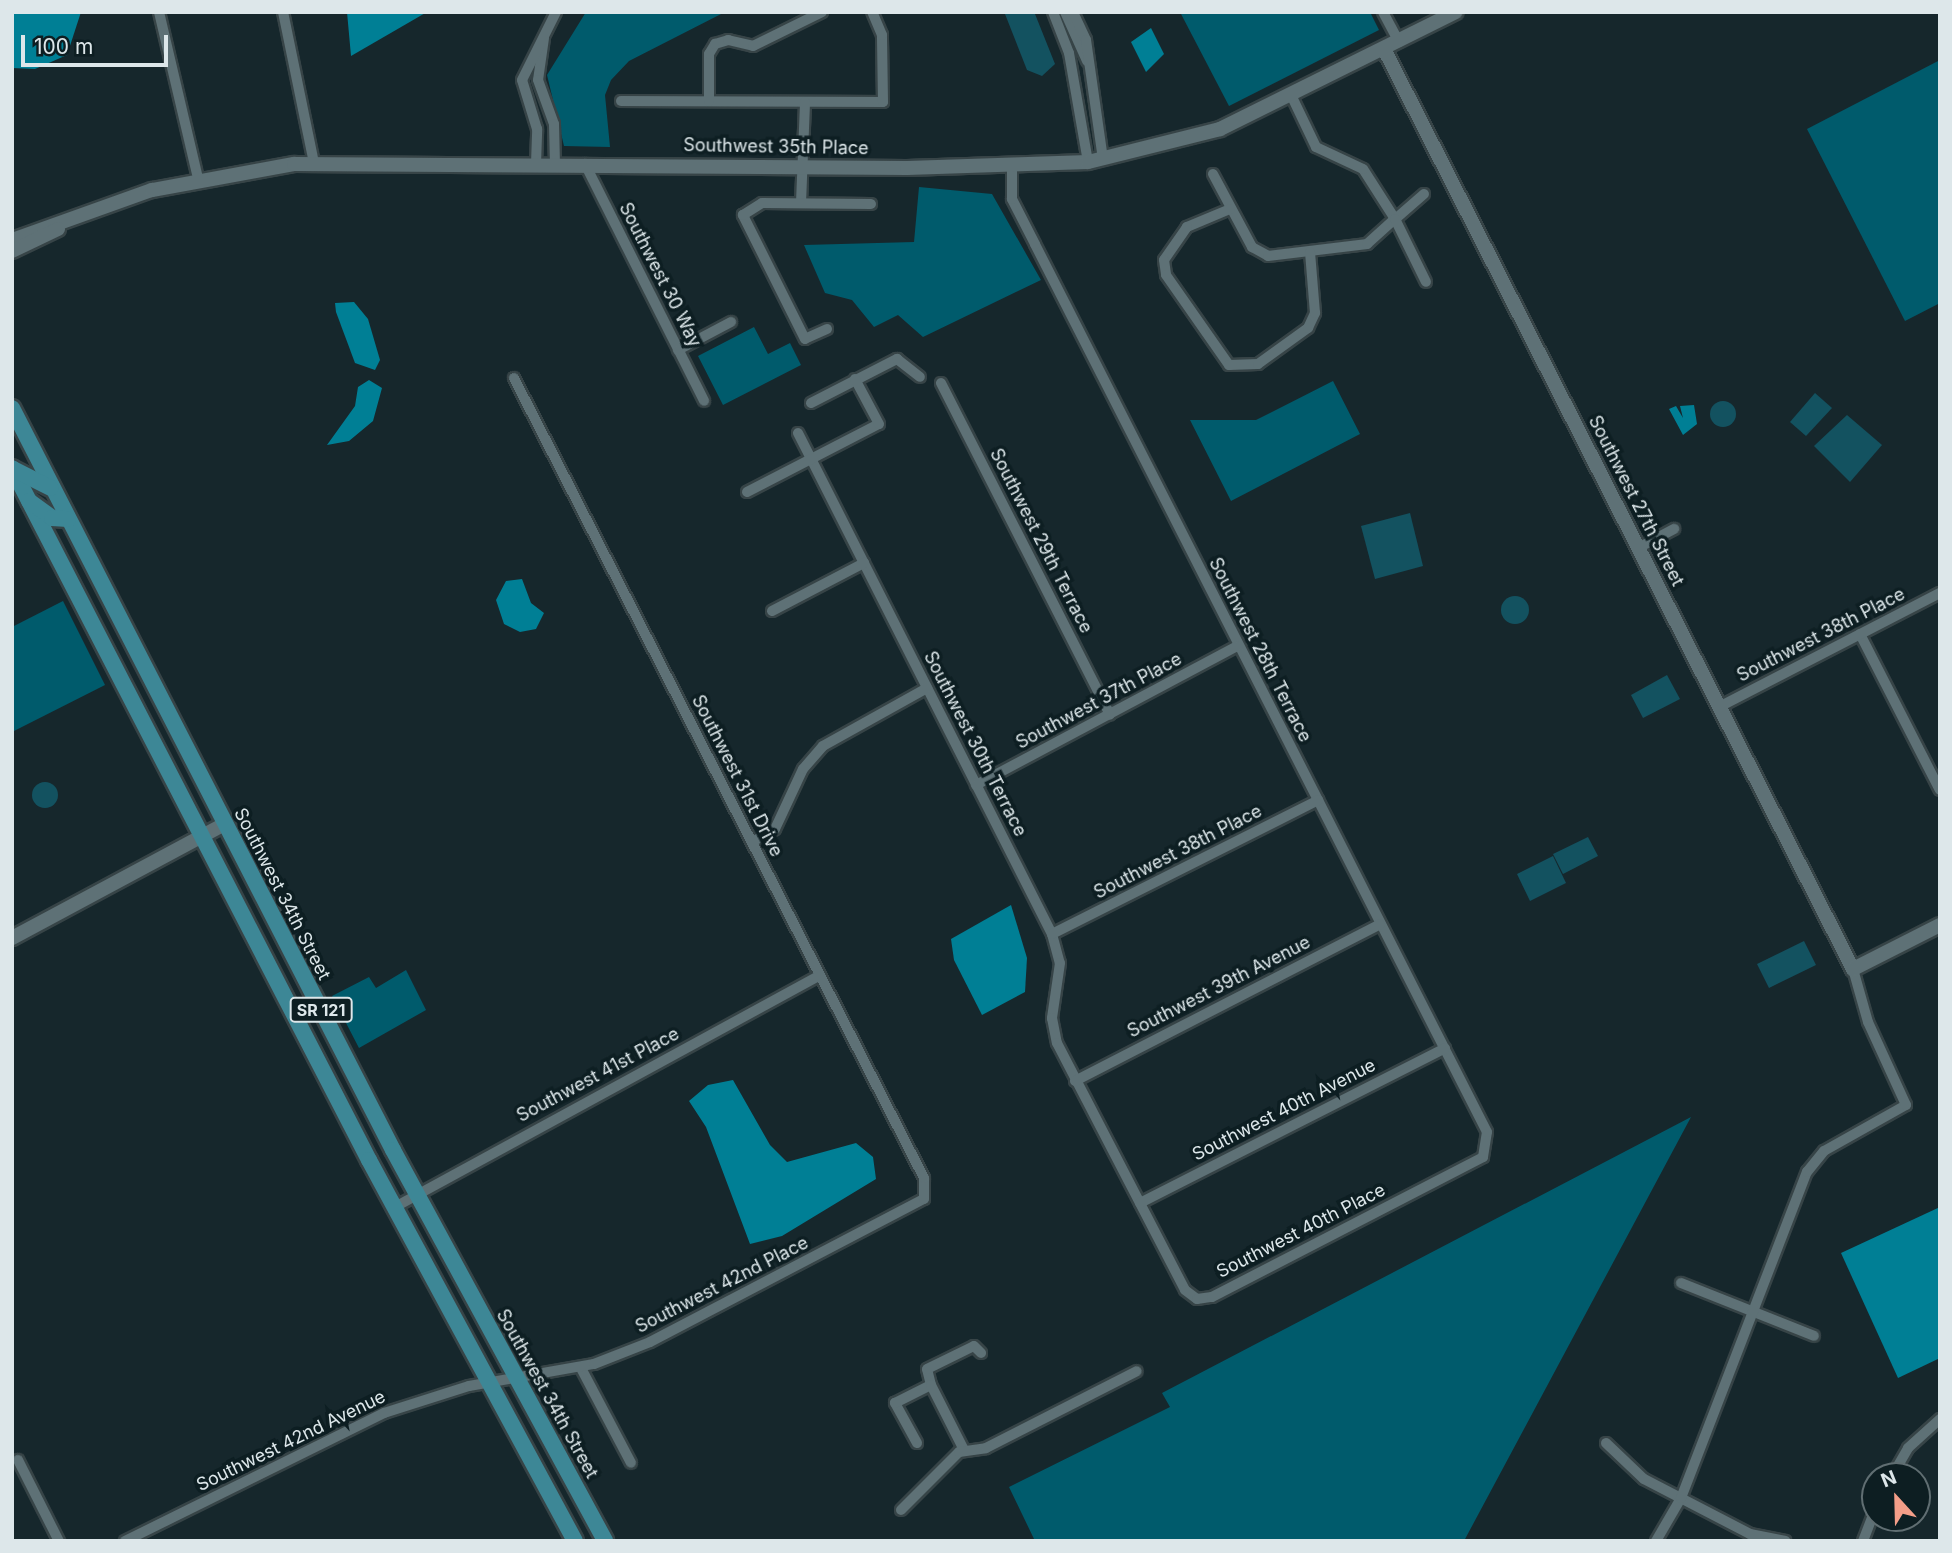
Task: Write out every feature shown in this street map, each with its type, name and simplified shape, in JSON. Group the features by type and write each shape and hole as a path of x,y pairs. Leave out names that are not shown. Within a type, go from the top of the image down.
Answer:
{"main road":[{"name":"Southwest 34th Street","path":"12,408 418,1195 605,1541"},
{"path":"12,469 51,488"},
{"name":"SR 121","path":"12,469 394,1207 575,1541"},
{"path":"29,500 51,518 68,519"}],"street":[{"path":"159,12 198,178"},
{"path":"283,12 314,163"},
{"path":"555,164 554,124 538,88 544,38 556,12"},
{"path":"709,101 709,54 715,44 728,40 753,46 822,12"},
{"path":"621,102 883,102 882,35 872,12"},
{"path":"1053,12 1088,63"},
{"path":"1065,12 1088,162"},
{"path":"1073,12 1086,40 1103,159"},
{"path":"1383,12 1399,42"},
{"name":"Southwest 35th Place","path":"12,240 198,178 314,163 1012,168 1088,162 1178,144 1292,97 1456,12"},
{"path":"536,164 536,125 522,80 531,51 544,38"},
{"name":"Southwest 27th Street","path":"1384,49 1853,970"},
{"path":"1292,97 1316,147 1363,169 1395,219 1426,282"},
{"path":"802,203 806,102"},
{"path":"536,125 554,124"},
{"name":"Southwest 30 Way","path":"585,164 704,401"},
{"name":"Southwest 28th Terrace","path":"1012,168 1012,199 1237,646 1444,1048 1488,1146"},
{"path":"1213,174 1252,247 1268,256 1367,244 1424,194"},
{"path":"827,329 805,339 744,215 762,203 871,204"},
{"path":"1230,209 1187,228 1164,260 1166,275 1229,366 1258,364 1308,328 1315,313 1310,252"},
{"name":"Southwest 35th Place","path":"12,251 71,220"},
{"path":"678,350 731,323"},
{"path":"811,402 897,359 920,377"},
{"name":"Southwest 31st Drive","path":"513,378 820,975 926,1190"},
{"path":"747,492 812,461 879,424 855,379"},
{"name":"Southwest 29th Terrace","path":"941,383 1110,714"},
{"name":"Southwest 30th Terrace","path":"798,433 1052,934 1060,963 1052,1018 1075,1081"},
{"path":"1638,548 1674,529"},
{"path":"772,611 864,563"},
{"name":"Southwest 38th Place","path":"1719,707 1940,593"},
{"path":"1860,634 1940,790"},
{"name":"Southwest 37th Place","path":"976,785 1237,646"},
{"path":"752,842 775,829 803,769 823,746 927,688"},
{"name":"Southwest 38th Place","path":"1052,934 1318,800"},
{"path":"12,938 225,824"},
{"name":"Southwest 39th Avenue","path":"1075,1081 1380,924"},
{"path":"1656,1541 1681,1498 1807,1172 1824,1152 1906,1104 1868,1022 1853,970 1940,925"},
{"name":"Southwest 41st Place","path":"394,1207 820,975"},
{"name":"Southwest 40th Avenue","path":"1140,1203 1444,1048"},
{"name":"Southwest 40th Place","path":"1075,1081 1185,1290 1205,1299 1474,1164 1488,1146"},
{"name":"Southwest 42nd Place","path":"518,1381 581,1368 650,1342 916,1208 926,1190"},
{"path":"1681,1283 1814,1336"},
{"path":"964,1450 931,1385 927,1369 974,1346 981,1353"},
{"path":"581,1368 631,1464"},
{"path":"901,1510 964,1450 986,1448 1137,1371"},
{"name":"Southwest 42nd Avenue","path":"125,1541 359,1424 423,1399 518,1381"},
{"path":"917,1443 895,1403 931,1385"},
{"path":"1900,1462 1908,1448 1940,1419"},
{"path":"1606,1443 1644,1479 1748,1537 1785,1541"},
{"path":"18,1460 59,1541"}],"shaded area":[{"path":"12,12 81,12 67,55 35,69 12,68"},
{"path":"347,12 427,12 351,56"},
{"path":"586,12 725,12 629,61 611,80 605,95 610,147 564,146 547,75"},
{"path":"1180,12 1370,12 1379,30 1229,106"},
{"path":"1005,14 1035,14 1055,64 1042,76 1027,70"},
{"path":"1151,28 1164,54 1146,72 1131,42"},
{"path":"1940,60 1940,303 1905,321 1807,129"},
{"path":"919,187 992,194 1041,280 923,337 898,315 874,327 852,300 825,293 804,245 914,242"},
{"path":"354,302 368,319 380,360 375,370 355,363 336,312 335,303"},
{"path":"754,327 768,354 790,343 801,365 723,405 698,356"},
{"path":"369,380 382,388 373,421 349,441 327,445 355,406 358,387"},
{"path":"1333,381 1360,434 1231,501 1190,420 1256,420"},
{"path":"1815,393 1832,408 1806,436 1790,422"},
{"path":"1723,401 1732,405 1736,414 1732,423 1723,427 1714,423 1710,414 1714,405"},
{"path":"1694,405 1697,424 1683,435 1669,409 1676,406 1683,418 1680,406"},
{"path":"1847,415 1882,445 1850,482 1814,446"},
{"path":"1410,513 1423,566 1375,579 1361,526"},
{"path":"522,579 531,603 544,613 536,629 520,632 504,624 496,600 506,581"},
{"path":"1515,596 1525,600 1529,610 1525,620 1515,624 1505,620 1501,610 1505,600"},
{"path":"63,601 105,685 12,732 12,627"},
{"path":"1667,675 1680,699 1643,718 1631,695"},
{"path":"45,782 54,786 58,795 54,804 45,808 36,804 32,795 36,786"},
{"path":"1588,837 1598,856 1563,874 1553,854"},
{"path":"1553,856 1566,883 1530,901 1517,874"},
{"path":"1011,905 1027,958 1025,992 982,1015 954,960 951,939"},
{"path":"1804,941 1816,965 1769,988 1757,964"},
{"path":"406,970 426,1010 359,1048 332,996 369,977 376,988"},
{"path":"733,1080 770,1145 787,1162 856,1143 873,1157 876,1179 782,1236 750,1244 706,1127 689,1101 708,1085"},
{"path":"1691,1117 1464,1541 1035,1541 1009,1487 1170,1407 1162,1393"},
{"path":"1940,1207 1940,1358 1898,1378 1841,1253"}]}
